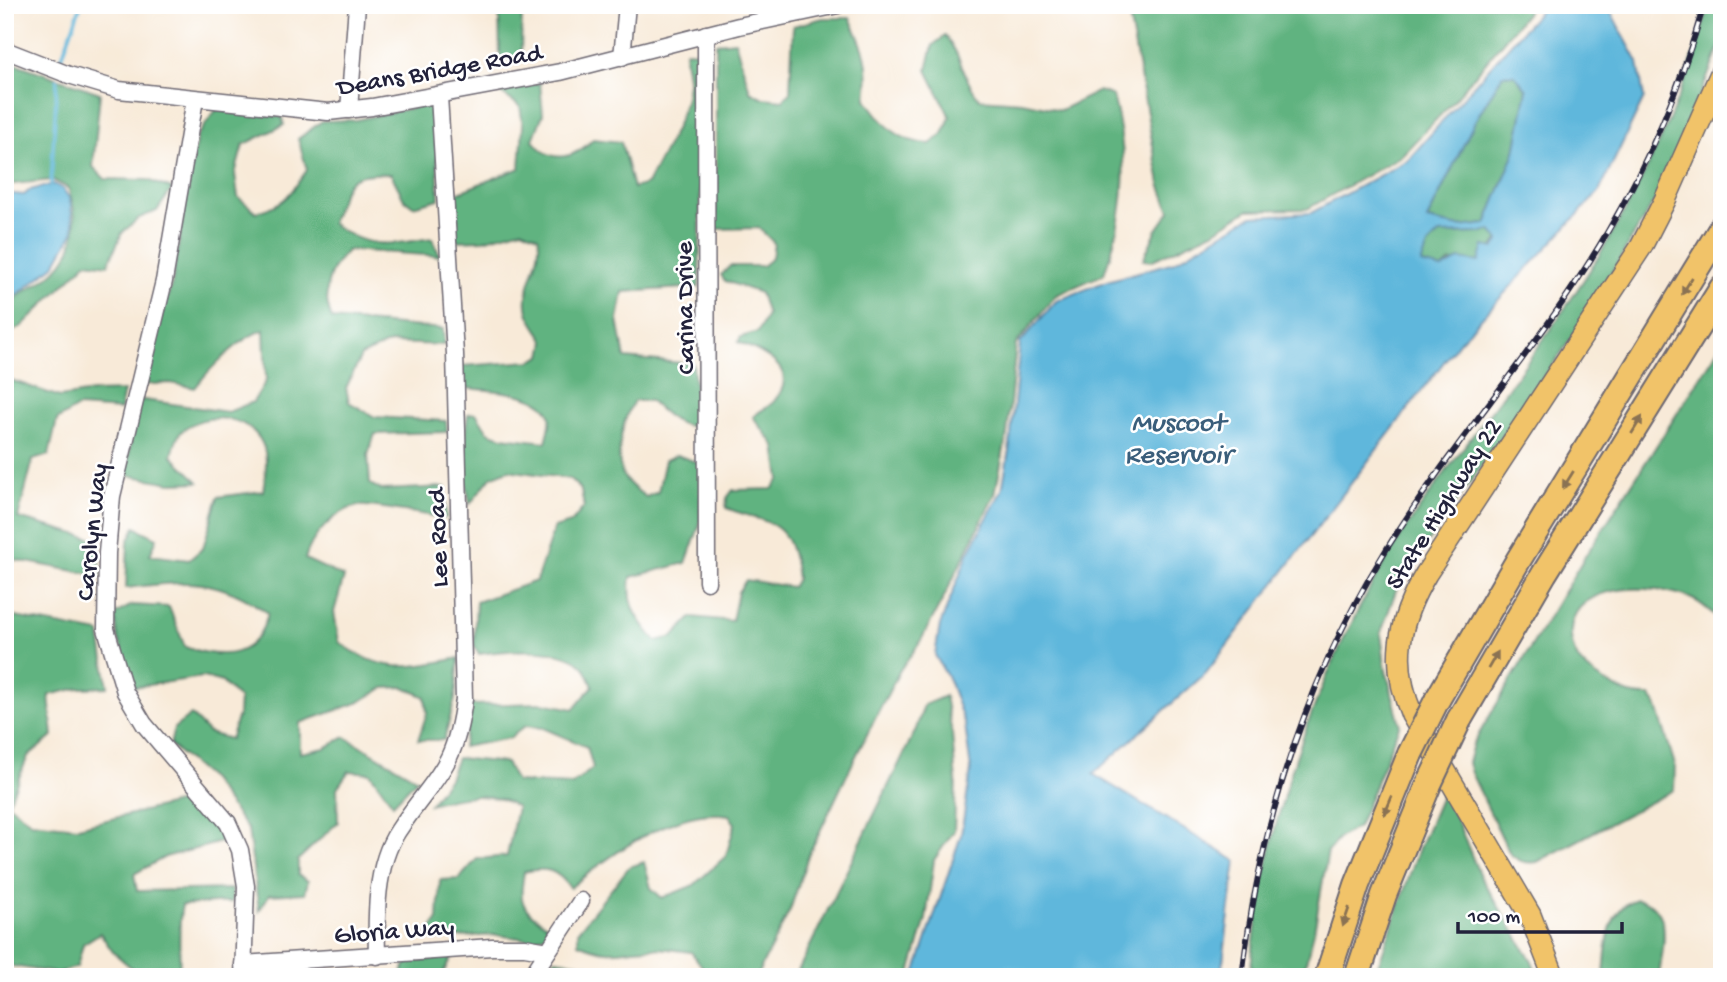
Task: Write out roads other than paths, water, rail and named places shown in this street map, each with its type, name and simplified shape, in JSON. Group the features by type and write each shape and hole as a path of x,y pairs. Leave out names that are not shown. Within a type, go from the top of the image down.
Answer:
{"highway":[{"path":"1327,977 1367,858 1410,754 1437,700 1513,569 1722,227"},
{"path":"1357,977 1384,895 1429,784 1460,720 1544,574 1722,289"}],"main road":[{"name":"State Highway 22","path":"1553,977 1530,915 1412,715 1400,680 1399,639 1409,605 1426,573 1641,247 1722,71"}],"street":[{"path":"349,110 358,5"},
{"path":"622,57 627,5"},
{"name":"Deans Bridge Road","path":"5,50 96,85 308,111 349,110 439,96 622,57 706,34 838,5"},
{"name":"Carina Drive","path":"706,34 707,582"},
{"name":"Lee Road","path":"377,956 380,881 390,846 397,831 447,766 457,742 464,699 455,354 439,96"},
{"name":"Carolyn Way","path":"195,99 164,281 112,496 107,553 106,629 125,692 144,724 228,823 240,850 246,886 243,970"},
{"path":"531,977 581,901"},
{"name":"Gloria Way","path":"243,970 492,947 548,951"}],"water":[{"name":"Muscoot Reservoir","path":"1545,5 1607,5 1638,62 1644,98 1599,192 1460,341 1206,673 1093,774 1236,861 1221,977 914,977 961,835 971,770 965,725 949,680 935,655 940,625 968,554 1002,490 1010,445 1020,343 1056,301 1107,281 1174,262 1252,216 1311,213 1408,160","holes":["1503,74 1515,75 1527,90 1515,152 1486,224 1459,227 1427,220 1475,121","1491,230 1499,241 1494,248 1484,246 1479,262 1460,259 1442,269 1421,264 1428,245 1439,234"]},
{"path":"54,184 63,189 70,199 74,231 54,266 5,304 5,193 24,195 30,190"}],"waterway":[{"path":"60,62 81,5"},
{"path":"51,184 57,80"}],"railway":[{"path":"1242,977 1250,920 1274,809 1290,755 1332,650 1357,600 1412,509 1555,313 1608,231 1663,121 1704,5"}]}
